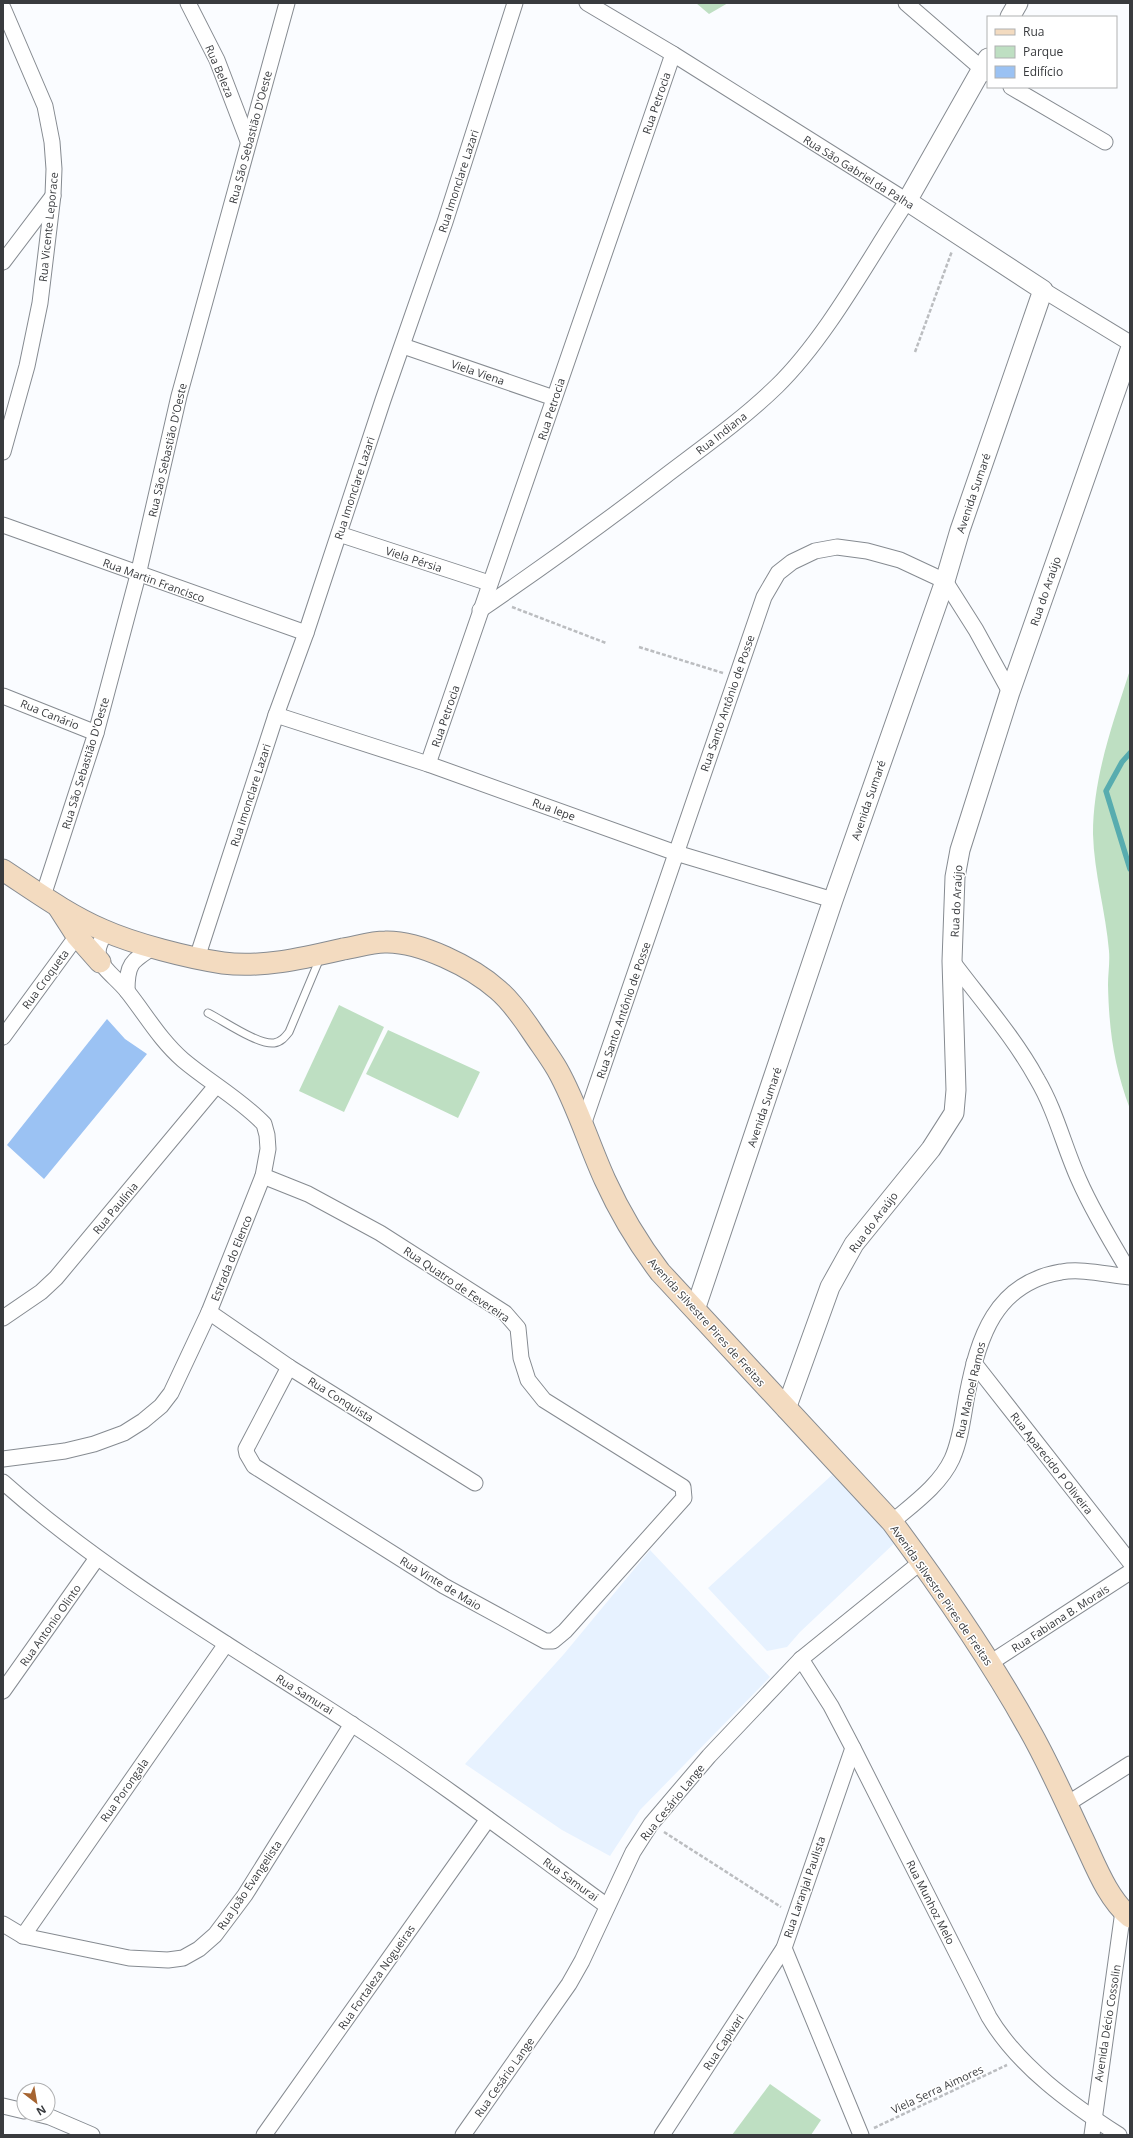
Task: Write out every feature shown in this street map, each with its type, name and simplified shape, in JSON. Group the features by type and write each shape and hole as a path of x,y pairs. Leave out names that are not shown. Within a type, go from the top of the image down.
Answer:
{"main road":[{"path":"3,870 50,900 83,929 100,962"},
{"name":"Avenida Silvestre Pires de Freitas","path":"83,929 107,932 154,947 224,963 254,964 284,961 384,942 406,943 445,958 471,971 499,990 522,1016 558,1070 582,1128 622,1216 641,1247 660,1272 786,1409 843,1467 892,1522 990,1663 1029,1729 1097,1868 1126,1914"}],"street":[{"name":"Rua Beleza","path":"188,3 217,60 248,141"},
{"name":"Rua São Sebastião D'Oeste","path":"50,900 138,574 179,396 241,175 248,141 287,3"},
{"name":"Rua Imonclare Lazari","path":"197,958 276,715 306,633 383,400 445,222 515,3"},
{"name":"Rua São Gabriel da Palha","path":"587,3 673,54 907,201 958,236 1043,290 1130,343"},
{"path":"906,3 986,67 907,201"},
{"path":"1011,16 1018,3"},
{"name":"Rua Vicente Leporace","path":"3,10 45,106 52,142 53,195 40,303 27,366 3,452"},
{"name":"Rua Petrocia","path":"428,764 489,583 546,426 554,398 673,54"},
{"path":"1013,88 1105,142"},
{"path":"3,262 53,195"},
{"name":"Rua Indiana","path":"480,610 588,534 707,445 744,416 777,386 803,357 832,317 907,201"},
{"name":"Avenida Sumaré","path":"695,1310 833,900 945,581 960,530 1043,290"},
{"name":"Viela Viena","path":"403,346 554,398"},
{"name":"Rua do Araújo","path":"786,1409 830,1287 854,1244 931,1149 954,1113 956,1090 952,961 956,877 960,850 1010,692 1130,350"},
{"name":"Rua Martin Francisco","path":"3,525 306,633"},
{"name":"Viela Pérsia","path":"339,534 489,583"},
{"name":"Rua Santo Antônio de Posse","path":"582,1128 736,677 764,598 778,573 792,562 815,551 837,547 867,551 900,560 945,581"},
{"path":"945,581 976,630 1010,692"},
{"name":"Rua Canário","path":"3,696 96,733"},
{"name":"Rua Iepe","path":"276,715 428,764 676,853 833,900"},
{"name":"Rua Croqueta","path":"3,1037 83,929"},
{"path":"100,962 99,945 107,932"},
{"path":"127,991 127,975 131,965 154,947"},
{"path":"952,961 1038,1079 1058,1125 1079,1181 1101,1224 1130,1273"},
{"name":"Estrada do Elenco","path":"3,1459 65,1451 94,1444 124,1433 143,1421 161,1406 171,1393 209,1312 263,1176 268,1149 267,1135 264,1124 183,1059 162,1039 127,991 109,974 100,962"},
{"name":"Rua Paulínia","path":"3,1318 41,1292 56,1278 216,1086"},
{"name":"Rua Quatro de Fevereira","path":"263,1176 308,1194 380,1233 505,1313 518,1328 521,1358 528,1380 544,1400 683,1487"},
{"name":"Rua Manoel Ramos","path":"892,1522 916,1502 943,1474 952,1459 958,1441 978,1345 993,1316 1013,1293 1034,1280 1061,1272 1130,1277"},
{"name":"Rua Conquista","path":"209,1312 289,1367 475,1483"},
{"name":"Rua Aparecido P Oliveira","path":"974,1363 1130,1562"},
{"name":"Rua Vinte de Maio","path":"289,1367 246,1449 254,1466 444,1586 545,1641 553,1641 565,1631 681,1502 684,1498 683,1487"},
{"name":"Rua Samurai","path":"3,1482 32,1508 97,1558 226,1644 352,1724 488,1819 607,1906"},
{"name":"Rua Antonio Olinto","path":"3,1691 97,1558"},
{"name":"Rua Cesário Lange","path":"463,2135 569,1984 582,1961 633,1852 651,1824 709,1756 801,1659 921,1562"},
{"name":"Rua Fabiana B. Morais","path":"990,1663 1130,1572"},
{"name":"Rua Porongala","path":"23,1936 226,1644"},
{"name":"Rua Munhoz Melo","path":"801,1659 830,1706 853,1748 989,2017 1002,2039 1020,2059 1093,2119 1119,2135"},
{"name":"Rua João Evangelista","path":"3,1924 23,1936 129,1958 168,1960 183,1958 199,1949 215,1935 245,1895 352,1724"},
{"name":"Rua Laranjal Paulista","path":"853,1748 794,1915 784,1948 861,2135"},
{"path":"1067,1804 1130,1764"},
{"name":"Rua Fortaleza Nogueiras","path":"264,2135 488,1819"},
{"name":"Avenida Décio Cossolin","path":"1092,2135 1093,2119 1126,1914"},
{"name":"Rua Capivari","path":"662,2135 784,1948"},
{"path":"3,2106 16,2109"},
{"path":"56,2120 92,2135"}],"lane":[{"path":"208,1013 263,1042 275,1043 284,1039 289,1032 322,954"}],"path":[{"path":"915,352 958,236"},
{"path":"495,600 606,642"},
{"path":"639,648 736,677"},
{"path":"651,1824 794,1915"},
{"name":"Viela Serra Aimores","path":"861,2135 1020,2059"}],"shaded area":[{"path":"832,1475 900,1538 800,1632 787,1647 767,1651 708,1588"},
{"path":"650,1550 770,1677 640,1810 610,1856 562,1830 465,1764 564,1654"}],"green space":[{"path":"696,3 728,3 709,14"},
{"path":"1130,670 1130,1109 1120,1078 1113,1048 1108,985 1109,951 1093,834 1096,792 1100,771"},
{"path":"339,1005 384,1027 344,1112 299,1091"},
{"path":"388,1030 480,1072 458,1118 366,1074"},
{"path":"770,2084 821,2120 811,2135 732,2135"}],"building":[{"path":"107,1019 125,1039 147,1054 44,1179 7,1145"}],"waterway":[{"path":"1130,753 1122,762 1106,791 1130,869"}]}
